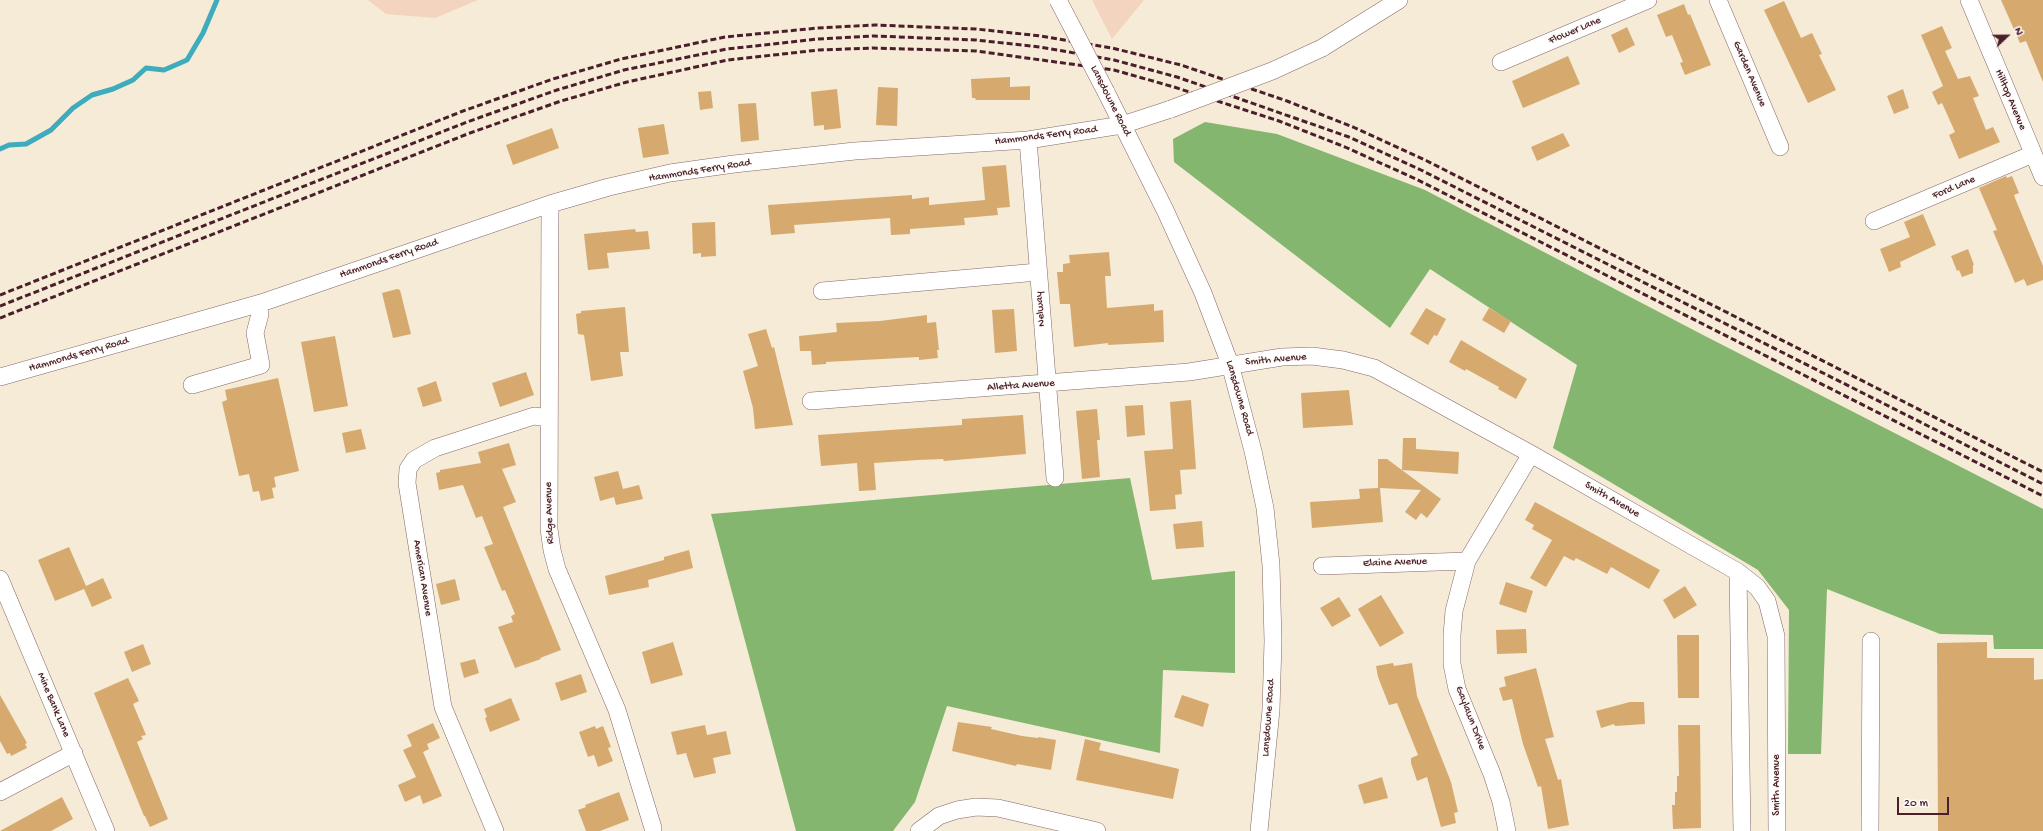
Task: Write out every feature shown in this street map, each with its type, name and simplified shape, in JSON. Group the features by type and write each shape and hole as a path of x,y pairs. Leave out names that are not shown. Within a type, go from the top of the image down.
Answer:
{"street":[{"name":"Lansdowne Road","path":"1058,0 1165,210 1203,293 1230,364 1255,458 1265,508 1271,565 1273,641 1271,710 1259,831"},
{"name":"Hammonds Ferry Road","path":"0,377 257,304 550,204 609,187 670,173 734,164 855,151 1028,140 1122,125 1171,109 1272,71 1322,48 1399,0"},
{"name":"Flower Lane","path":"1502,62 1648,0"},
{"name":"Garden Avenue","path":"1718,0 1780,147"},
{"name":"Hilltop Avenue","path":"1969,0 2043,177"},
{"name":"Nelway","path":"1028,140 1055,478"},
{"name":"Ford Lane","path":"1874,221 2033,154"},
{"name":"Ridge Avenue","path":"550,204 549,529 552,550 557,569 617,710 653,828"},
{"path":"822,291 1038,272"},
{"path":"192,385 261,365 255,334 260,314 257,304"},
{"name":"Smith Avenue","path":"1230,364 1282,357 1312,356 1343,360 1374,368 1530,454 1738,572 1757,587 1767,601 1776,636 1777,831"},
{"name":"Alletta Avenue","path":"811,401 1189,372 1230,364"},
{"name":"American Avenue","path":"495,831 443,707 407,483 408,469 414,460 435,448 534,416 549,418"},
{"name":"Gaylawn Drive","path":"1507,831 1499,795 1457,689 1452,664 1454,611 1467,561 1530,454"},
{"name":"Elaine Avenue","path":"1322,566 1467,561"},
{"path":"1738,572 1742,831"},
{"name":"Mine Bank Lane","path":"0,579 106,831"},
{"path":"1870,831 1871,641"},
{"path":"0,792 74,753"},
{"path":"919,831 939,816 957,810 976,807 998,808 1097,831"}],"shaded area":[{"path":"368,0 478,0 435,18 386,14"},
{"path":"1092,0 1144,0 1112,39"}],"green space":[{"path":"1205,122 1277,134 1425,190 1705,336 2043,509 2043,649 1994,649 1993,635 1940,634 1827,589 1821,754 1788,754 1789,610 1758,570 1553,448 1577,365 1430,269 1390,328 1174,162 1173,139"},
{"path":"1130,478 1152,580 1235,571 1235,673 1163,670 1160,753 947,706 915,802 893,831 796,831 711,514"}],"building":[{"path":"2001,0 2043,0 2043,82 2026,41 2020,43"},
{"path":"1784,1 1801,38 1812,33 1822,54 1819,55 1836,90 1808,103 1764,10"},
{"path":"1684,4 1688,15 1690,14 1711,65 1685,75 1680,63 1683,62 1672,35 1666,37 1657,15"},
{"path":"1942,26 1952,48 1945,51 1958,79 1970,76 1979,96 1973,98 1986,130 1993,127 2000,142 1959,159 1949,135 1955,132 1942,103 1938,105 1932,92 1943,86 1921,35"},
{"path":"1627,27 1635,45 1619,53 1611,35"},
{"path":"1568,56 1580,84 1523,108 1512,81"},
{"path":"1010,77 1010,87 1030,86 1030,100 976,100 975,98 972,98 971,79"},
{"path":"878,87 898,88 897,126 876,125"},
{"path":"837,89 841,128 824,130 824,125 814,126 811,92"},
{"path":"1903,89 1909,108 1894,114 1887,96"},
{"path":"711,91 713,108 700,110 698,92"},
{"path":"756,103 759,140 741,142 738,104"},
{"path":"664,124 669,154 643,158 638,128"},
{"path":"552,128 559,148 513,165 506,145"},
{"path":"1563,133 1570,146 1537,161 1531,147"},
{"path":"1006,165 1010,207 997,208 998,215 964,218 965,225 910,229 910,234 891,235 890,218 794,225 795,233 771,235 768,205 912,195 912,199 929,197 929,205 985,200 982,167"},
{"path":"2006,176 2007,178 2012,176 2019,193 2014,195 2043,266 2043,280 2027,286 2024,279 2015,283 1993,231 1997,230 1979,188"},
{"path":"1923,214 1936,245 1900,262 1901,267 1889,272 1880,249 1910,237 1904,222"},
{"path":"715,222 716,256 701,257 701,253 693,254 692,223"},
{"path":"635,229 636,232 648,231 650,249 607,253 609,268 588,270 584,234"},
{"path":"1968,249 1974,265 1973,273 1962,277 1959,270 1957,271 1951,256"},
{"path":"1109,252 1111,276 1105,276 1107,308 1154,304 1154,311 1163,310 1164,342 1108,345 1108,343 1074,347 1070,304 1060,304 1057,272 1063,272 1063,264 1070,263 1069,255"},
{"path":"397,289 400,290 411,334 393,338 382,293"},
{"path":"625,307 629,352 620,352 623,376 591,381 584,335 578,334 576,314 581,313 581,311"},
{"path":"1426,308 1446,319 1437,336 1434,335 1428,345 1410,334"},
{"path":"1489,308 1511,321 1504,333 1482,320"},
{"path":"1014,309 1017,351 995,353 992,310"},
{"path":"927,315 927,323 936,322 939,350 937,350 938,358 919,360 919,357 826,362 826,364 812,365 811,351 800,351 799,336 837,332 836,323 880,321"},
{"path":"766,329 772,348 774,347 793,425 755,429 753,408 743,371 758,366 748,334"},
{"path":"335,336 348,406 314,412 301,342"},
{"path":"1461,340 1527,379 1516,399 1498,389 1499,387 1466,369 1465,371 1449,362"},
{"path":"526,372 534,395 500,407 492,383"},
{"path":"278,378 299,471 274,477 276,487 272,488 274,498 261,501 259,491 253,492 249,474 239,476 222,402 227,400 225,390"},
{"path":"436,381 442,401 423,407 417,388"},
{"path":"1349,390 1353,425 1303,428 1301,393"},
{"path":"1191,400 1196,469 1180,470 1182,494 1175,495 1176,509 1150,511 1144,451 1173,449 1170,402"},
{"path":"1143,405 1145,435 1127,437 1125,406"},
{"path":"1097,409 1100,440 1097,440 1100,477 1082,479 1076,411"},
{"path":"1023,415 1026,454 944,461 943,459 874,463 876,490 859,491 857,463 821,466 818,435 962,425 962,419"},
{"path":"361,429 366,449 346,453 342,433"},
{"path":"1403,438 1416,438 1416,449 1459,452 1458,474 1402,470"},
{"path":"509,443 516,465 502,469 516,502 503,507 561,650 515,668 498,627 513,622 511,616 515,614 505,590 502,591 484,547 493,544 482,516 476,518 463,485 439,490 436,473 440,472 440,470 481,463 478,452"},
{"path":"1378,459 1387,459 1441,499 1427,518 1421,513 1416,520 1405,512 1421,490 1380,488 1383,522 1312,528 1310,502 1358,499 1360,498 1359,489 1378,488"},
{"path":"618,471 623,489 639,485 643,499 616,505 614,497 600,501 594,477"},
{"path":"1535,502 1660,570 1649,589 1611,567 1607,574 1576,558 1574,561 1564,556 1546,587 1530,578 1552,540 1532,529 1534,525 1525,520"},
{"path":"1202,521 1204,547 1176,549 1173,524"},
{"path":"69,547 86,586 103,578 112,598 92,607 84,589 55,601 38,560"},
{"path":"689,550 693,568 648,580 649,587 609,595 605,576 664,560 664,557"},
{"path":"455,579 460,600 441,605 436,584"},
{"path":"1506,582 1533,591 1526,613 1499,604"},
{"path":"1685,586 1697,605 1674,619 1663,600"},
{"path":"1381,595 1404,633 1380,647 1358,609"},
{"path":"1339,597 1351,616 1332,627 1320,608"},
{"path":"1526,629 1527,653 1497,654 1496,630"},
{"path":"1677,635 1699,635 1699,698 1678,698"},
{"path":"673,642 683,675 651,684 642,652"},
{"path":"1987,642 1987,658 2034,658 2034,680 2043,679 2043,831 1938,831 1937,643"},
{"path":"143,644 151,664 132,672 124,652"},
{"path":"475,659 479,673 464,678 460,663"},
{"path":"1393,663 1394,666 1412,663 1417,696 1451,782 1458,812 1454,813 1456,823 1441,827 1427,777 1417,781 1411,763 1411,758 1418,755 1397,703 1389,705 1378,677 1376,666"},
{"path":"1536,668 1554,737 1545,739 1558,780 1561,779 1569,825 1548,829 1541,786 1538,787 1523,744 1512,699 1503,701 1499,688 1506,686 1504,677"},
{"path":"581,674 587,692 561,701 555,683"},
{"path":"128,678 139,701 133,704 146,735 141,736 143,739 137,742 168,819 150,827 144,816 94,693"},
{"path":"0,695 27,743 25,744 27,748 11,756 10,753 7,754 0,741"},
{"path":"1182,695 1209,704 1203,727 1174,717"},
{"path":"511,698 520,720 490,732 485,718 487,717 484,709"},
{"path":"1630,702 1644,702 1645,724 1615,726 1614,724 1601,728 1596,711"},
{"path":"958,722 992,727 991,729 1022,736 1056,740 1051,770 1017,764 1016,766 952,751"},
{"path":"433,723 440,738 427,744 429,749 423,752 442,796 423,804 420,795 405,802 398,785 416,777 403,750 412,746 407,735"},
{"path":"705,725 707,735 726,731 731,754 713,758 716,773 694,778 686,753 677,755 671,732"},
{"path":"1678,725 1700,725 1701,828 1673,829 1672,805 1675,805 1677,776 1679,776"},
{"path":"595,726 596,729 603,726 611,747 608,748 613,761 598,767 594,755 588,757 579,732"},
{"path":"1085,739 1101,743 1099,750 1179,769 1173,799 1076,780"},
{"path":"1382,777 1388,798 1364,804 1358,785"},
{"path":"619,792 629,820 600,831 586,831 578,810 586,807 585,805"},
{"path":"62,797 73,819 51,831 0,831"}],"waterway":[{"path":"0,149 9,145 26,144 51,130 73,108 92,95 113,89 133,80 146,68 164,70 187,60 203,33 217,0"}],"railway":[{"path":"0,295 463,111 553,79 621,59 725,37 818,28 875,25 976,29 1041,36 1112,48 1181,65 1287,101 1353,127 1427,161 2043,472"},
{"path":"0,306 467,122 557,90 624,70 727,49 818,39 874,36 976,40 1040,47 1114,60 1177,77 1349,137 1421,170 2043,484"},
{"path":"0,318 470,133 561,101 627,82 728,60 819,50 873,48 976,51 1114,70 1174,87 1279,121 1345,147 1416,179 2043,496"}]}
